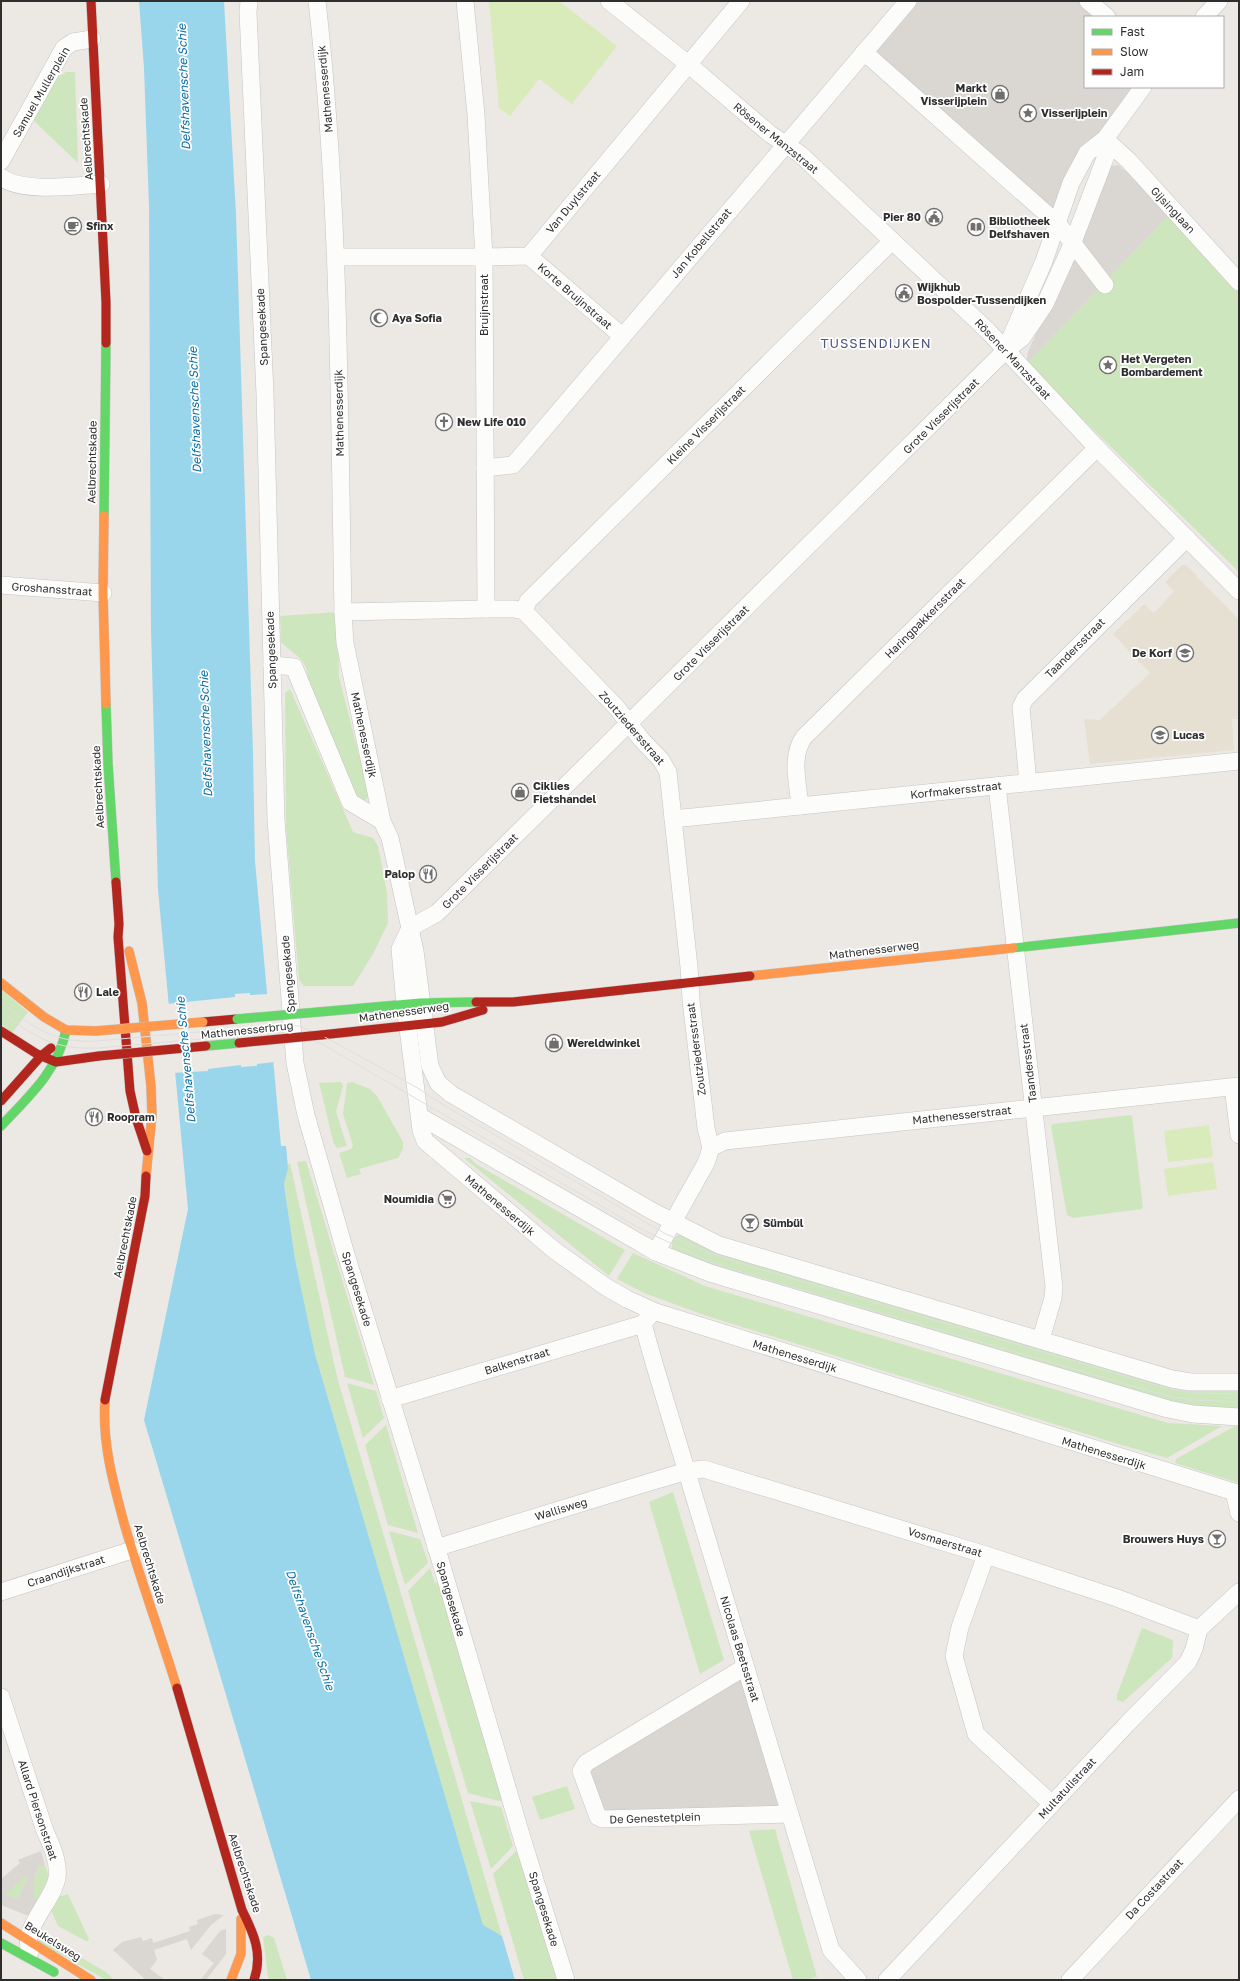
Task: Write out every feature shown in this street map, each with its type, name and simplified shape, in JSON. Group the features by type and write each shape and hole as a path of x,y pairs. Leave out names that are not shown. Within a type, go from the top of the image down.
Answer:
{"street":[{"name":"Aelbrechtskade","path":"91,1 106,302 103,593 108,764 119,924 118,937 130,1091 136,1118 147,1150"},
{"name":"Spangesekade","path":"249,1 248,12 252,133 265,394 276,820 296,1063 308,1122 522,1838 566,1980"},
{"name":"Mathenesserdijk","path":"317,1 328,114 336,257 343,612 345,643 382,821 390,838 415,951 412,1004 415,1024 421,1130 425,1141 473,1183 580,1270 626,1299 648,1317 1234,1492 1239,1513"},
{"name":"Bruijnstraat","path":"465,1 476,115 484,257 486,609"},
{"name":"Rösener Manzstraat","path":"609,1 688,64 770,134 800,154 988,331 1097,448 1239,591"},
{"name":"Van Duylstraat","path":"529,256 741,1"},
{"name":"Jan Kobellstraat","path":"485,468 513,465 908,1"},
{"path":"1088,1 1106,16"},
{"path":"1205,16 1219,1"},
{"name":"Samuel Mullerplein","path":"1,161 64,48 73,42 92,39"},
{"path":"864,52 1058,224 1105,285"},
{"name":"Grote Visserijstraat","path":"1005,351 1044,261 1071,183 1087,153 1105,139 1142,88"},
{"name":"Grote Visserijstraat","path":"410,928 437,913 1005,351 1022,338 1045,304 1073,242 1106,156 1105,139"},
{"name":"Gijsinglaan","path":"1105,139 1128,161 1239,282"},
{"path":"1,178 19,186 58,187 101,184"},
{"name":"Kleine Visserijstraat","path":"524,611 528,601 892,241"},
{"path":"336,257 529,256"},
{"name":"Korte Bruijnstraat","path":"529,256 622,336"},
{"name":"Haringpakkersstraat","path":"800,806 796,757 799,745 804,737 1097,448"},
{"name":"Taandersstraat","path":"1028,783 1020,707 1025,699 1187,538"},
{"name":"Groshansstraat","path":"1,585 103,593"},
{"path":"343,612 486,609 514,609 524,611"},
{"name":"Zoutziedersstraat","path":"524,611 617,708 641,740 662,760 668,772 706,1128 712,1148"},
{"path":"272,666 294,667 350,802 382,821"},
{"name":"Korfmakersstraat","path":"673,819 1239,761"},
{"name":"Taandersstraat","path":"997,786 1054,1287 1053,1298 1041,1339"},
{"name":"Mathenesserweg","path":"319,1012 412,1004 513,1002 1015,946 1239,923"},
{"name":"Aelbrechtskade","path":"119,924 136,974 146,1030 152,1115 147,1150 145,1196 104,1410 108,1457 118,1501 132,1550 166,1656 242,1910 255,1936 260,1955 258,1978"},
{"path":"1,983 44,1017 66,1030"},
{"name":"Mathenesserweg","path":"321,1035 442,1022 513,1002"},
{"name":"Mathenesserbrug","path":"66,1030 96,1030 319,1012"},
{"name":"Mathenesserdijk","path":"415,1024 430,1066 438,1082 451,1094 672,1222 733,1249 1179,1381 1239,1382"},
{"path":"1,1030 21,1045 56,1062"},
{"path":"1,1101 41,1056 56,1045 66,1030"},
{"path":"1,1126 49,1073 56,1062 65,1039 66,1030"},
{"name":"Mathenesserbrug","path":"56,1062 99,1056 321,1035"},
{"path":"1236,1087 1239,1135"},
{"name":"Mathenesserstraat","path":"712,1148 725,1141 1236,1087"},
{"path":"421,1117 656,1252 710,1273 1168,1409 1193,1414 1239,1417"},
{"path":"656,1252 706,1163 712,1148"},
{"name":"Balkenstraat","path":"390,1399 648,1317"},
{"name":"Nicolaas Beetsstraat","path":"648,1317 687,1471 744,1667 768,1740 831,1950 857,1980"},
{"name":"Vosmaerstraat","path":"687,1471 704,1469 986,1555 1117,1598 1199,1629"},
{"name":"Wallisweg","path":"436,1548 687,1471"},
{"name":"Craandijkstraat","path":"1,1592 132,1550"},
{"path":"986,1555 960,1627 954,1656 976,1734 1052,1804"},
{"name":"Multatulistraat","path":"887,1980 1188,1662 1199,1629 1239,1592"},
{"name":"De Genestetplein","path":"744,1667 586,1763 581,1771 598,1817 602,1819 789,1814"},
{"name":"Allard Piersonstraat","path":"1,1697 45,1831 54,1850 57,1870 55,1886 34,1922 28,1940"},
{"name":"Da Costastraat","path":"1070,1980 1239,1799"},
{"path":"231,1980 238,1966 242,1950 240,1930 242,1910"},
{"name":"Beukelsweg","path":"1,1923 92,1980"},
{"path":"28,1940 31,1954 38,1964"},
{"path":"1,1943 62,1977"}],"shaded area":[{"name":"Visserijplein","path":"908,1 1088,1 1106,16 1084,16 1084,88 1142,88 1087,153 1058,224 864,52"},
{"path":"1118,165 1141,183 1171,213 1026,364 1028,352 1110,166"},
{"path":"1182,565 1186,565 1239,620 1239,719 1232,719 1234,750 1090,764 1084,719 1100,720 1150,673 1113,634 1144,604 1154,613 1174,591 1165,582"},
{"path":"745,1667 789,1814 602,1819 583,1767"},
{"path":"41,1851 45,1865 40,1865 34,1877 34,1900 39,1900 30,1915 26,1915 1,1905 1,1879 20,1863 18,1860","holes":["26,1875 28,1876 18,1899 5,1894"]},
{"path":"215,1914 224,1915 211,1925 191,1950 187,1939 154,1950 157,1960 150,1969 165,1980 146,1980 113,1950 122,1942 141,1937 143,1941 152,1938 153,1943 190,1931 189,1927 198,1924 197,1920"},
{"path":"226,1929 226,1954 206,1980 200,1980 214,1963 202,1954 220,1931"}],"green space":[{"path":"489,1 559,1 617,46 572,104 539,79 510,116 499,108"},
{"path":"66,72 75,72 78,163 33,120 56,78"},
{"path":"1171,213 1239,288 1239,572 1026,364"},
{"path":"338,612 339,677 370,798 359,802 308,685 308,676 304,664 301,659 281,642 280,616"},
{"path":"290,689 353,832 373,838 378,846 387,893 388,923 373,954 353,986 304,986 299,980 286,827 285,693"},
{"path":"1,990 28,1012 12,1033 1,1024"},
{"path":"341,1082 343,1086 336,1112 347,1146 337,1148 334,1144 319,1083"},
{"path":"352,1082 370,1089 377,1096 403,1142 403,1149 398,1158 359,1169 361,1174 347,1178 339,1153 351,1149 353,1145 343,1114 347,1083"},
{"path":"1132,1116 1143,1207 1142,1209 1073,1218 1067,1215 1051,1126 1053,1124"},
{"path":"1209,1125 1213,1157 1168,1162 1164,1131"},
{"path":"464,1158 470,1158 476,1164 625,1250 609,1276"},
{"path":"306,1161 374,1385 345,1377 297,1162"},
{"path":"1213,1162 1217,1189 1168,1196 1164,1169"},
{"path":"290,1163 337,1377 502,1936 483,1926 315,1354 295,1259 284,1184 288,1164"},
{"path":"682,1234 1176,1385 1239,1387 1239,1412 1198,1410 728,1275 673,1252 672,1243 674,1238"},
{"path":"633,1253 705,1286 1168,1423 1222,1426 1167,1458 1115,1443 704,1315 644,1293 617,1279"},
{"path":"347,1383 376,1391 384,1418 363,1438"},
{"path":"386,1425 418,1533 388,1525 365,1445"},
{"path":"1235,1426 1239,1427 1239,1483 1175,1463 1176,1459"},
{"path":"673,1492 724,1660 700,1674 649,1502"},
{"path":"389,1531 420,1539 428,1563 405,1585"},
{"path":"430,1568 435,1583 439,1582 506,1800 499,1801 468,1793 408,1591"},
{"path":"1142,1628 1173,1640 1172,1658 1123,1702 1117,1700 1117,1695"},
{"path":"567,1786 575,1809 540,1820 532,1797"},
{"path":"470,1801 501,1807 513,1846 491,1869"},
{"path":"775,1829 817,1977 805,1980 793,1980 749,1831"},
{"path":"520,1851 558,1980 524,1980 493,1874 515,1852"},
{"path":"43,1864 48,1872 48,1877 43,1894 37,1901 34,1900 33,1880 40,1865"},
{"path":"26,1874 28,1876 18,1899 4,1894"},
{"path":"68,1894 89,1939 88,1941 58,1926 50,1908 58,1897"},
{"path":"38,1928 41,1929 46,1937 106,1972 114,1980 106,1980 39,1942"},
{"path":"269,1935 274,1938 287,1980 270,1980 268,1977 263,1937"}],"water":[{"name":"Delfshavensche Schie","path":"139,1 224,1 236,214 255,861 281,1146 286,1146 288,1168 284,1184 286,1198 295,1259 315,1354 483,1925 502,1936 515,1980 311,1980 144,1420 188,1209 158,890 151,629 149,206 144,68"}],"pier":[{"path":"250,993 250,995 268,994 275,1062 257,1064 257,1066 241,1067 241,1065 208,1069 208,1071 172,1073 166,1004 235,997 235,994"}],"tram line":[{"path":"1,1002 34,1026 56,1037 69,1040 97,1041 278,1025 299,1026 321,1035 416,1087 445,1106 666,1234 710,1253 753,1267 1166,1388 1196,1393 1239,1394"},
{"path":"1,1011 34,1035 69,1047 98,1048 271,1033 284,1033 303,1036 322,1044 641,1229 708,1261 750,1275 1160,1394 1191,1400 1239,1402"}],"traffic: fast":[{"path":"104,516 106,343"},
{"path":"106,704 108,764 116,882"},
{"path":"1013,948 1239,923"},
{"path":"319,1012 420,1003 476,1002"},
{"path":"237,1019 319,1012"},
{"path":"1,1126 31,1094 49,1071 62,1045 66,1030"},
{"path":"206,1046 239,1043"},
{"path":"1,1943 54,1972"}],"traffic: slow":[{"path":"104,516 103,593 106,704"},
{"path":"750,976 1013,948"},
{"path":"129,951 142,1003 151,1086 152,1115 146,1176"},
{"path":"1,983 44,1017 66,1030 96,1031"},
{"path":"96,1031 203,1022"},
{"path":"105,1400 105,1432 109,1462 116,1493 130,1544 177,1688"},
{"path":"231,1980 241,1954 241,1919"},
{"path":"1,1923 91,1980"}],"traffic: jam":[{"path":"91,1 106,302 106,343"},
{"path":"116,882 119,924 118,937 130,1091 136,1118 147,1151"},
{"path":"476,1002 513,1002 750,976"},
{"path":"321,1035 442,1022 483,1010"},
{"path":"203,1022 237,1019"},
{"path":"1,1031 37,1054 56,1062 99,1056"},
{"path":"239,1043 321,1035"},
{"path":"99,1056 206,1046"},
{"path":"1,1101 41,1056 51,1048"},
{"path":"105,1400 145,1196 146,1176"},
{"path":"177,1688 242,1910 256,1944 258,1961 254,1980"}],"place":[{"name":"Markt Visserijplein","path":"1000,94"},
{"name":"Visserijplein","path":"1028,113"},
{"name":"Pier 80","path":"934,217"},
{"name":"Sfinx","path":"73,226"},
{"name":"Bibliotheek Delfshaven","path":"976,227"},
{"name":"Wijkhub Bospolder-Tussendijken","path":"904,293"},
{"name":"Aya Sofia","path":"379,318"},
{"name":"Het Vergeten Bombardement","path":"1108,365"},
{"name":"New Life 010","path":"444,422"},
{"name":"De Korf","path":"1185,653"},
{"name":"Lucas","path":"1160,735"},
{"name":"Ciklies Fietshandel","path":"520,792"},
{"name":"Palop","path":"428,874"},
{"name":"Lale","path":"83,992"},
{"name":"Wereldwinkel","path":"554,1043"},
{"name":"Roopram","path":"94,1117"},
{"name":"Noumidia","path":"447,1199"},
{"name":"Sümbül","path":"750,1223"},
{"name":"Brouwers Huys","path":"1217,1539"}],"district":[{"name":"TUSSENDIJKEN","path":"876,343"}]}
